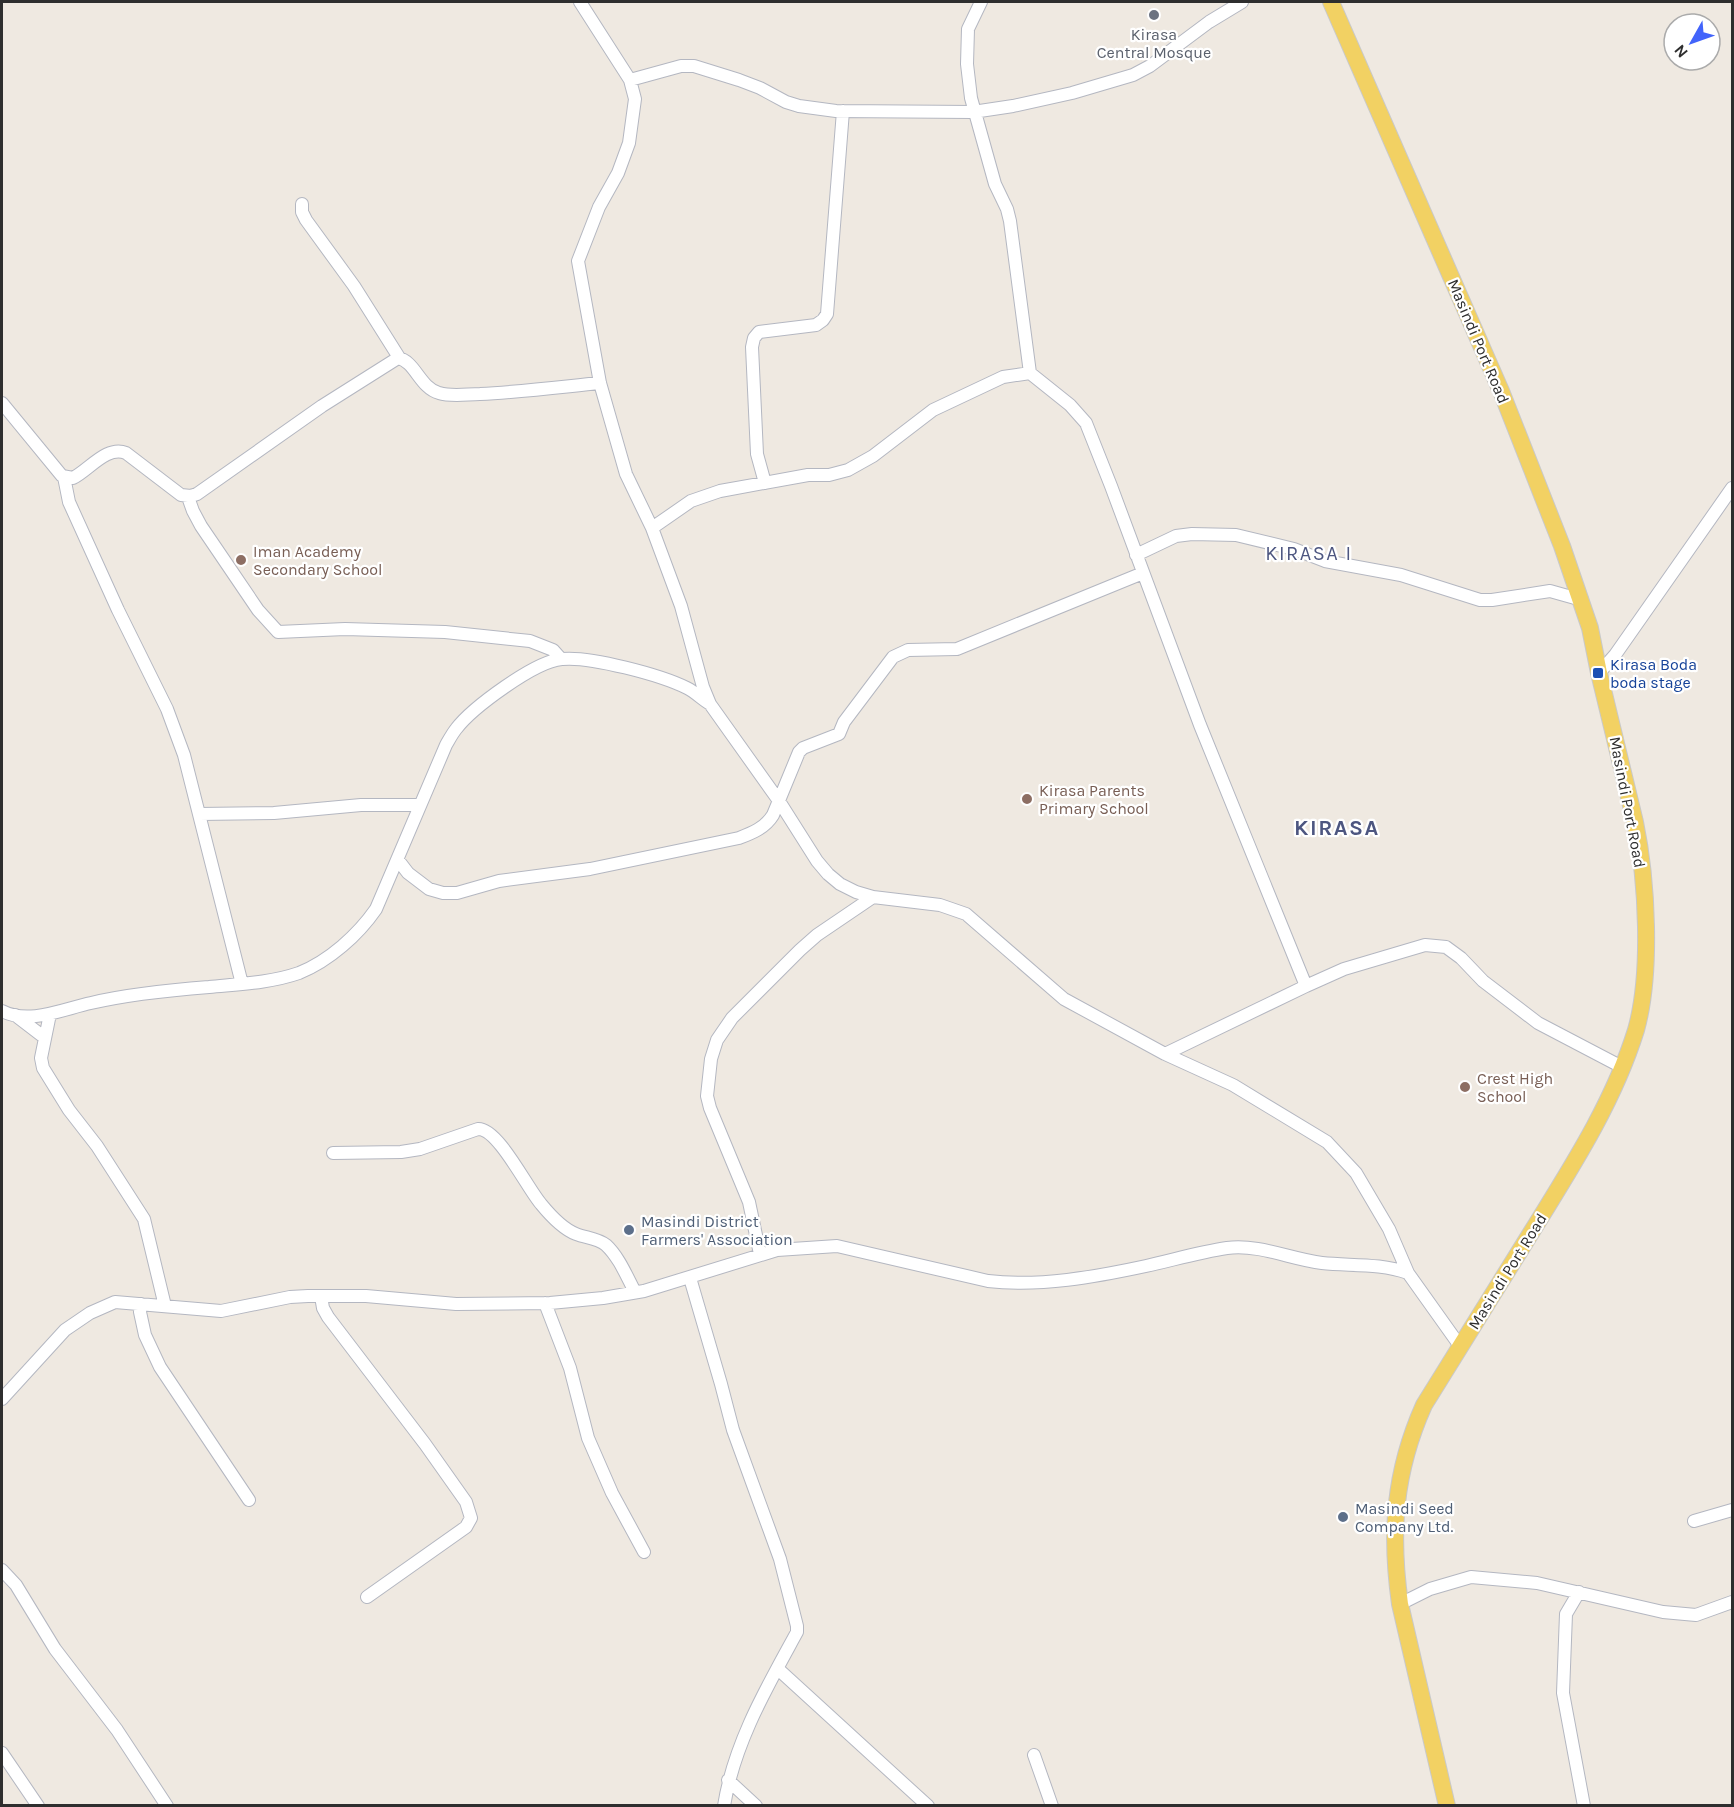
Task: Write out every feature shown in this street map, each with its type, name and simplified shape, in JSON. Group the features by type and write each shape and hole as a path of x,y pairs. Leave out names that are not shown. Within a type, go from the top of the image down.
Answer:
{"main road":[{"name":"Masindi Port Road","path":"1331,2 1501,391 1539,483 1582,600 1641,850 1646,913 1644,981 1636,1028 1610,1098 1554,1196 1424,1405 1413,1429 1400,1477 1396,1498 1395,1539 1400,1604 1447,1806"}],"street":[{"path":"580,2 630,80 635,99 629,143 618,173 599,207 578,261 600,383 626,474 652,528 681,606 703,687 711,705 828,874 856,892 873,897 940,905 966,914 1064,999 1165,1054 1233,1085 1327,1142 1356,1173 1389,1229 1408,1272 1460,1346"},
{"path":"981,2 968,29 967,64 973,112 995,184 1007,208 1010,221 1030,373 1070,405 1086,423 1200,725 1306,986"},
{"path":"630,80 681,66 694,66 715,71 799,106 843,111 973,112 1072,93 1133,75 1150,66 1209,22 1242,2"},
{"path":"765,483 757,454 752,347 754,338 759,332 816,324 827,314 843,111"},
{"path":"302,204 302,212 306,220 354,286 400,358 428,388 439,393 455,395 518,392 600,383"},
{"path":"64,477 69,479 76,477 110,452 118,450 126,453 177,493 188,496 197,494 322,406 379,368 400,358"},
{"path":"652,528 691,501 720,491 808,475 829,475 848,470 873,456 933,410 1003,377 1030,373"},
{"path":"2,403 64,477 69,502 175,731 184,755 242,984"},
{"path":"1599,673 1732,488"},
{"path":"188,496 201,526 258,610 278,632 345,629 445,632 530,641 553,650 561,659"},
{"path":"1136,555 1176,536 1203,534 1236,536 1294,549 1325,561 1401,575 1480,600 1550,591 1582,600"},
{"path":"398,860 408,873 429,890 457,893 499,881 590,869 739,838 769,822 799,752 803,748 838,734 844,722 893,657 908,650 957,649 1143,573"},
{"path":"2,1011 14,1015 32,1016 103,1001 176,990 268,982 302,972 328,956 351,938 376,909 446,745 456,729 486,701 545,662 561,659 588,660 663,679 688,689 711,705"},
{"path":"199,814 274,813 385,804 420,805"},
{"path":"759,1254 749,1202 712,1114 707,1096 709,1072 717,1040 732,1018 800,950 817,935 873,897"},
{"path":"1165,1054 1344,969 1425,945 1446,947 1461,958 1483,981 1538,1023 1622,1066"},
{"path":"50,1014 40,1058 44,1071 144,1220 165,1306"},
{"path":"14,1015 45,1038"},
{"path":"333,1152 401,1152 428,1147 478,1128 484,1129 500,1143 542,1205 564,1226 577,1235 595,1239 608,1247 634,1292"},
{"path":"2,1399 65,1330 79,1319 111,1303 221,1311 290,1297 321,1296 366,1296 456,1304 545,1303 603,1298 634,1292 690,1278 777,1250 837,1246 988,1281 1007,1283 1039,1283 1079,1277 1231,1248 1262,1249 1318,1263 1389,1266 1408,1272"},
{"path":"690,1278 733,1430 780,1559 796,1617 797,1632 738,1750 728,1780 724,1806"},
{"path":"321,1296 324,1312 332,1325 425,1444 466,1502 471,1518 466,1527 367,1597"},
{"path":"545,1303 570,1368 588,1438 612,1494 644,1552"},
{"path":"141,1304 140,1312 145,1335 160,1367 249,1500"},
{"path":"1694,1521 1732,1510"},
{"path":"2,1570 16,1585 55,1649 117,1730 167,1806"},
{"path":"1400,1604 1430,1589 1471,1577 1537,1583 1663,1612 1696,1615 1732,1602"},
{"path":"1579,1592 1566,1614 1563,1693 1584,1806"},
{"path":"778,1669 928,1806"},
{"path":"2,1753 39,1806"},
{"path":"1034,1755 1052,1806"},
{"path":"728,1780 756,1806"}],"place":[{"name":"Kirasa Central Mosque","path":"1154,15"},
{"name":"Iman Academy Secondary School","path":"241,560"},
{"name":"Kirasa Boda boda stage","path":"1598,673"},
{"name":"Kirasa Parents Primary School","path":"1027,799"},
{"name":"Crest High School","path":"1465,1087"},
{"name":"Masindi District Farmers' Association","path":"629,1230"},
{"name":"Masindi Seed Company Ltd.","path":"1343,1517"}],"district":[{"name":"KIRASA I","path":"1309,553"},
{"name":"KIRASA","path":"1337,827"}]}
